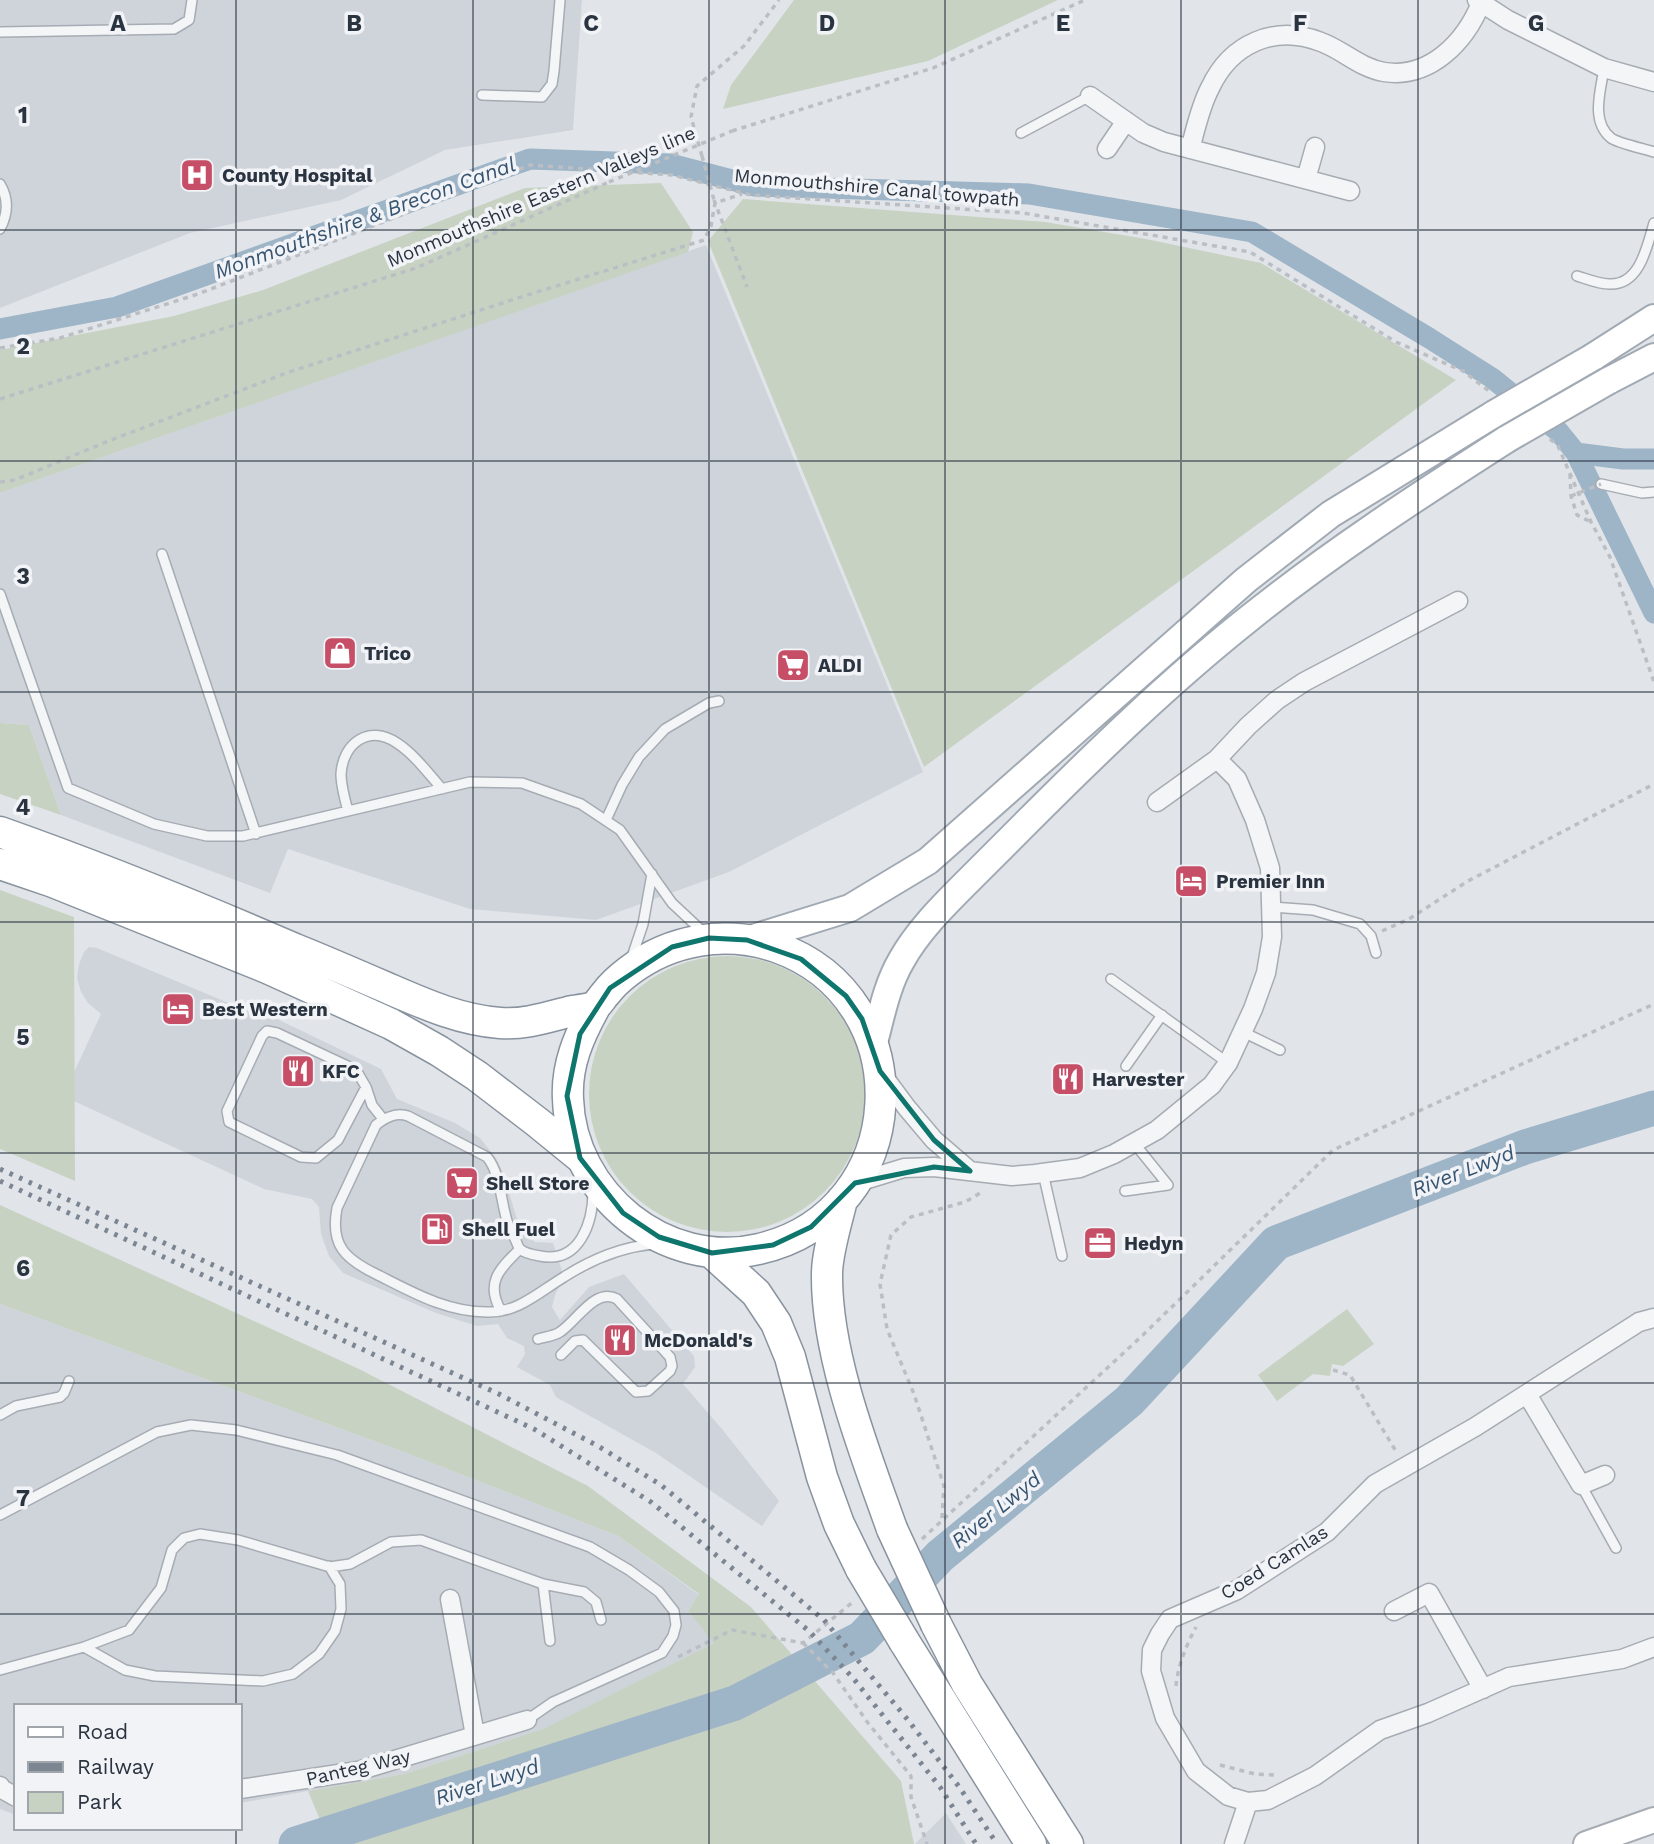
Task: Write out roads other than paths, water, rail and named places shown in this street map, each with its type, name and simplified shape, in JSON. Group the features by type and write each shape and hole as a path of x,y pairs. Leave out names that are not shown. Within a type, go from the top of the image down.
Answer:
{"highway":[{"path":"0,832 65,855 430,1007 470,1020 504,1024 535,1021 595,1007"},
{"path":"0,864 53,882 267,968 391,1024 439,1051 537,1122 587,1168 622,1213 646,1230 673,1243 712,1253 753,1251 773,1245 811,1227 849,1191"},
{"path":"587,1168 570,1128 567,1096 570,1065 580,1034 595,1007 610,988 649,958 672,947 709,938 747,940 802,958 825,975 851,1003 862,1020 876,1058 881,1100 878,1129 869,1157 849,1191 827,1271 833,1337 844,1386 936,1624 967,1684 1068,1844"},
{"path":"712,1253 756,1293 776,1323 789,1357 822,1477 839,1524 861,1569 1031,1844"}],"main road":[{"path":"1593,357 1654,318"},
{"path":"747,940 850,908 928,861 1246,580 1331,514 1491,403 1654,326"},
{"path":"876,1058 886,997 901,960 915,939 948,901 1105,745 1182,674 1293,584 1392,513 1507,439 1654,357"}],"street":[{"path":"1191,149 1200,110 1210,87 1220,69 1248,44 1287,34 1304,36 1335,47 1364,66 1384,72 1402,72 1437,60 1451,49 1468,31 1479,1 1507,20 1604,68 1654,82"},
{"path":"1090,96 1143,133 1164,142 1350,191"},
{"path":"1107,149 1126,121"},
{"path":"1306,179 1315,147"},
{"path":"1157,802 1217,759 1268,708 1304,682 1458,601"},
{"path":"849,1191 904,1168 934,1167 1012,1176 1080,1168 1114,1154 1157,1130 1212,1086 1228,1063 1243,1032 1266,973 1272,937 1270,868 1255,820 1237,779 1217,759"},
{"path":"876,1058 906,1108 934,1140 970,1171"},
{"name":"Coed Camlas","path":"1248,1802 1228,1796 1196,1771 1165,1718 1151,1671 1152,1650 1170,1619 1237,1590 1327,1532 1375,1484 1475,1427 1639,1322 1654,1318"},
{"path":"1527,1394 1581,1485 1605,1475"},
{"path":"1394,1611 1429,1593 1483,1689"},
{"path":"450,1600 475,1735"},
{"path":"1234,1844 1248,1802 1268,1800 1315,1776 1380,1730 1428,1713 1509,1677 1622,1659 1654,1647"},
{"name":"Panteg Way","path":"242,1789 358,1771 527,1720"},
{"path":"1586,1844 1654,1821"}],"lane":[{"path":"0,32 174,29 189,20 191,0"},
{"path":"482,95 542,97 551,83 554,71 560,0"},
{"path":"1604,68 1598,112 1602,125 1612,139 1654,152"},
{"path":"1021,133 1090,96"},
{"path":"0,184 6,196 6,218 0,229"},
{"path":"1577,276 1610,284 1627,280 1637,270 1654,223"},
{"path":"1601,484 1642,493 1654,492"},
{"path":"162,554 256,834"},
{"path":"0,594 68,788 153,824 207,836 243,836 470,782 522,783 581,804 620,830 672,903 709,938"},
{"path":"606,820 639,757 665,729 709,703 719,701"},
{"path":"348,811 341,775 344,758 353,744 364,736 378,735 395,741 413,756 442,789"},
{"path":"628,972 643,924 652,874"},
{"path":"1272,907 1313,910 1360,925 1371,936 1376,953"},
{"path":"1111,979 1228,1063"},
{"path":"1126,1066 1161,1015"},
{"path":"366,1087 338,1140 316,1158 301,1157 229,1122 227,1111 262,1036 267,1031 277,1033 356,1070 366,1087 372,1105 383,1119"},
{"path":"1243,1032 1280,1050"},
{"path":"587,1168 591,1216 585,1233 575,1247 558,1256 545,1257 520,1249 508,1225 494,1167 487,1157 408,1116 399,1114 383,1119 376,1125 337,1208 336,1236 344,1252 358,1265 437,1303 474,1311 502,1311 526,1302 564,1277 608,1254 642,1246 673,1243"},
{"path":"1125,1191 1168,1185 1134,1143"},
{"path":"1043,1173 1062,1256"},
{"path":"502,1311 495,1298 494,1285 499,1272 520,1249"},
{"path":"538,1339 560,1332 597,1299 613,1297 670,1357 672,1366 648,1391 636,1392 583,1339 575,1340 561,1354"},
{"path":"0,1415 16,1406 60,1397 69,1381"},
{"path":"0,1515 157,1432 191,1425 236,1430 337,1455 590,1546 659,1592 674,1611 676,1625 673,1636 662,1653 552,1702 527,1720"},
{"path":"1581,1485 1616,1548"},
{"path":"0,1670 84,1647 129,1630 161,1588 172,1550 184,1538 200,1534 237,1540 329,1566 350,1564 391,1542 421,1540 543,1584 584,1592 596,1602 601,1620"},
{"path":"84,1647 125,1670 155,1676 263,1681 293,1674 319,1654 335,1631 341,1609 340,1584 329,1566"},
{"path":"543,1584 550,1641"}],"waterway":[{"name":"Monmouthshire & Brecon Canal","path":"0,329 117,307 530,159 670,164 755,186 1029,194 1252,232 1492,378 1559,432 1576,453 1654,613"},
{"path":"1576,453 1623,459 1654,459"},
{"name":"River Lwyd","path":"296,1844 735,1703 862,1638 940,1556 1129,1401 1276,1243 1525,1147 1654,1108"}],"railway":[{"path":"0,1169 499,1394 598,1446 661,1485 824,1620 908,1720 960,1788 997,1844"},
{"path":"0,1181 534,1429 651,1502 809,1631 853,1678 940,1787 976,1844"}],"place":[{"name":"County Hospital","path":"197,175"},
{"name":"Trico","path":"340,653"},
{"name":"ALDI","path":"793,665"},
{"name":"Premier Inn","path":"1191,881"},
{"name":"Best Western","path":"178,1009"},
{"name":"KFC","path":"298,1071"},
{"name":"Harvester","path":"1068,1079"},
{"name":"Shell Store","path":"462,1183"},
{"name":"Shell Fuel","path":"437,1229"},
{"name":"Hedyn","path":"1100,1243"},
{"name":"McDonald's","path":"620,1340"}]}
